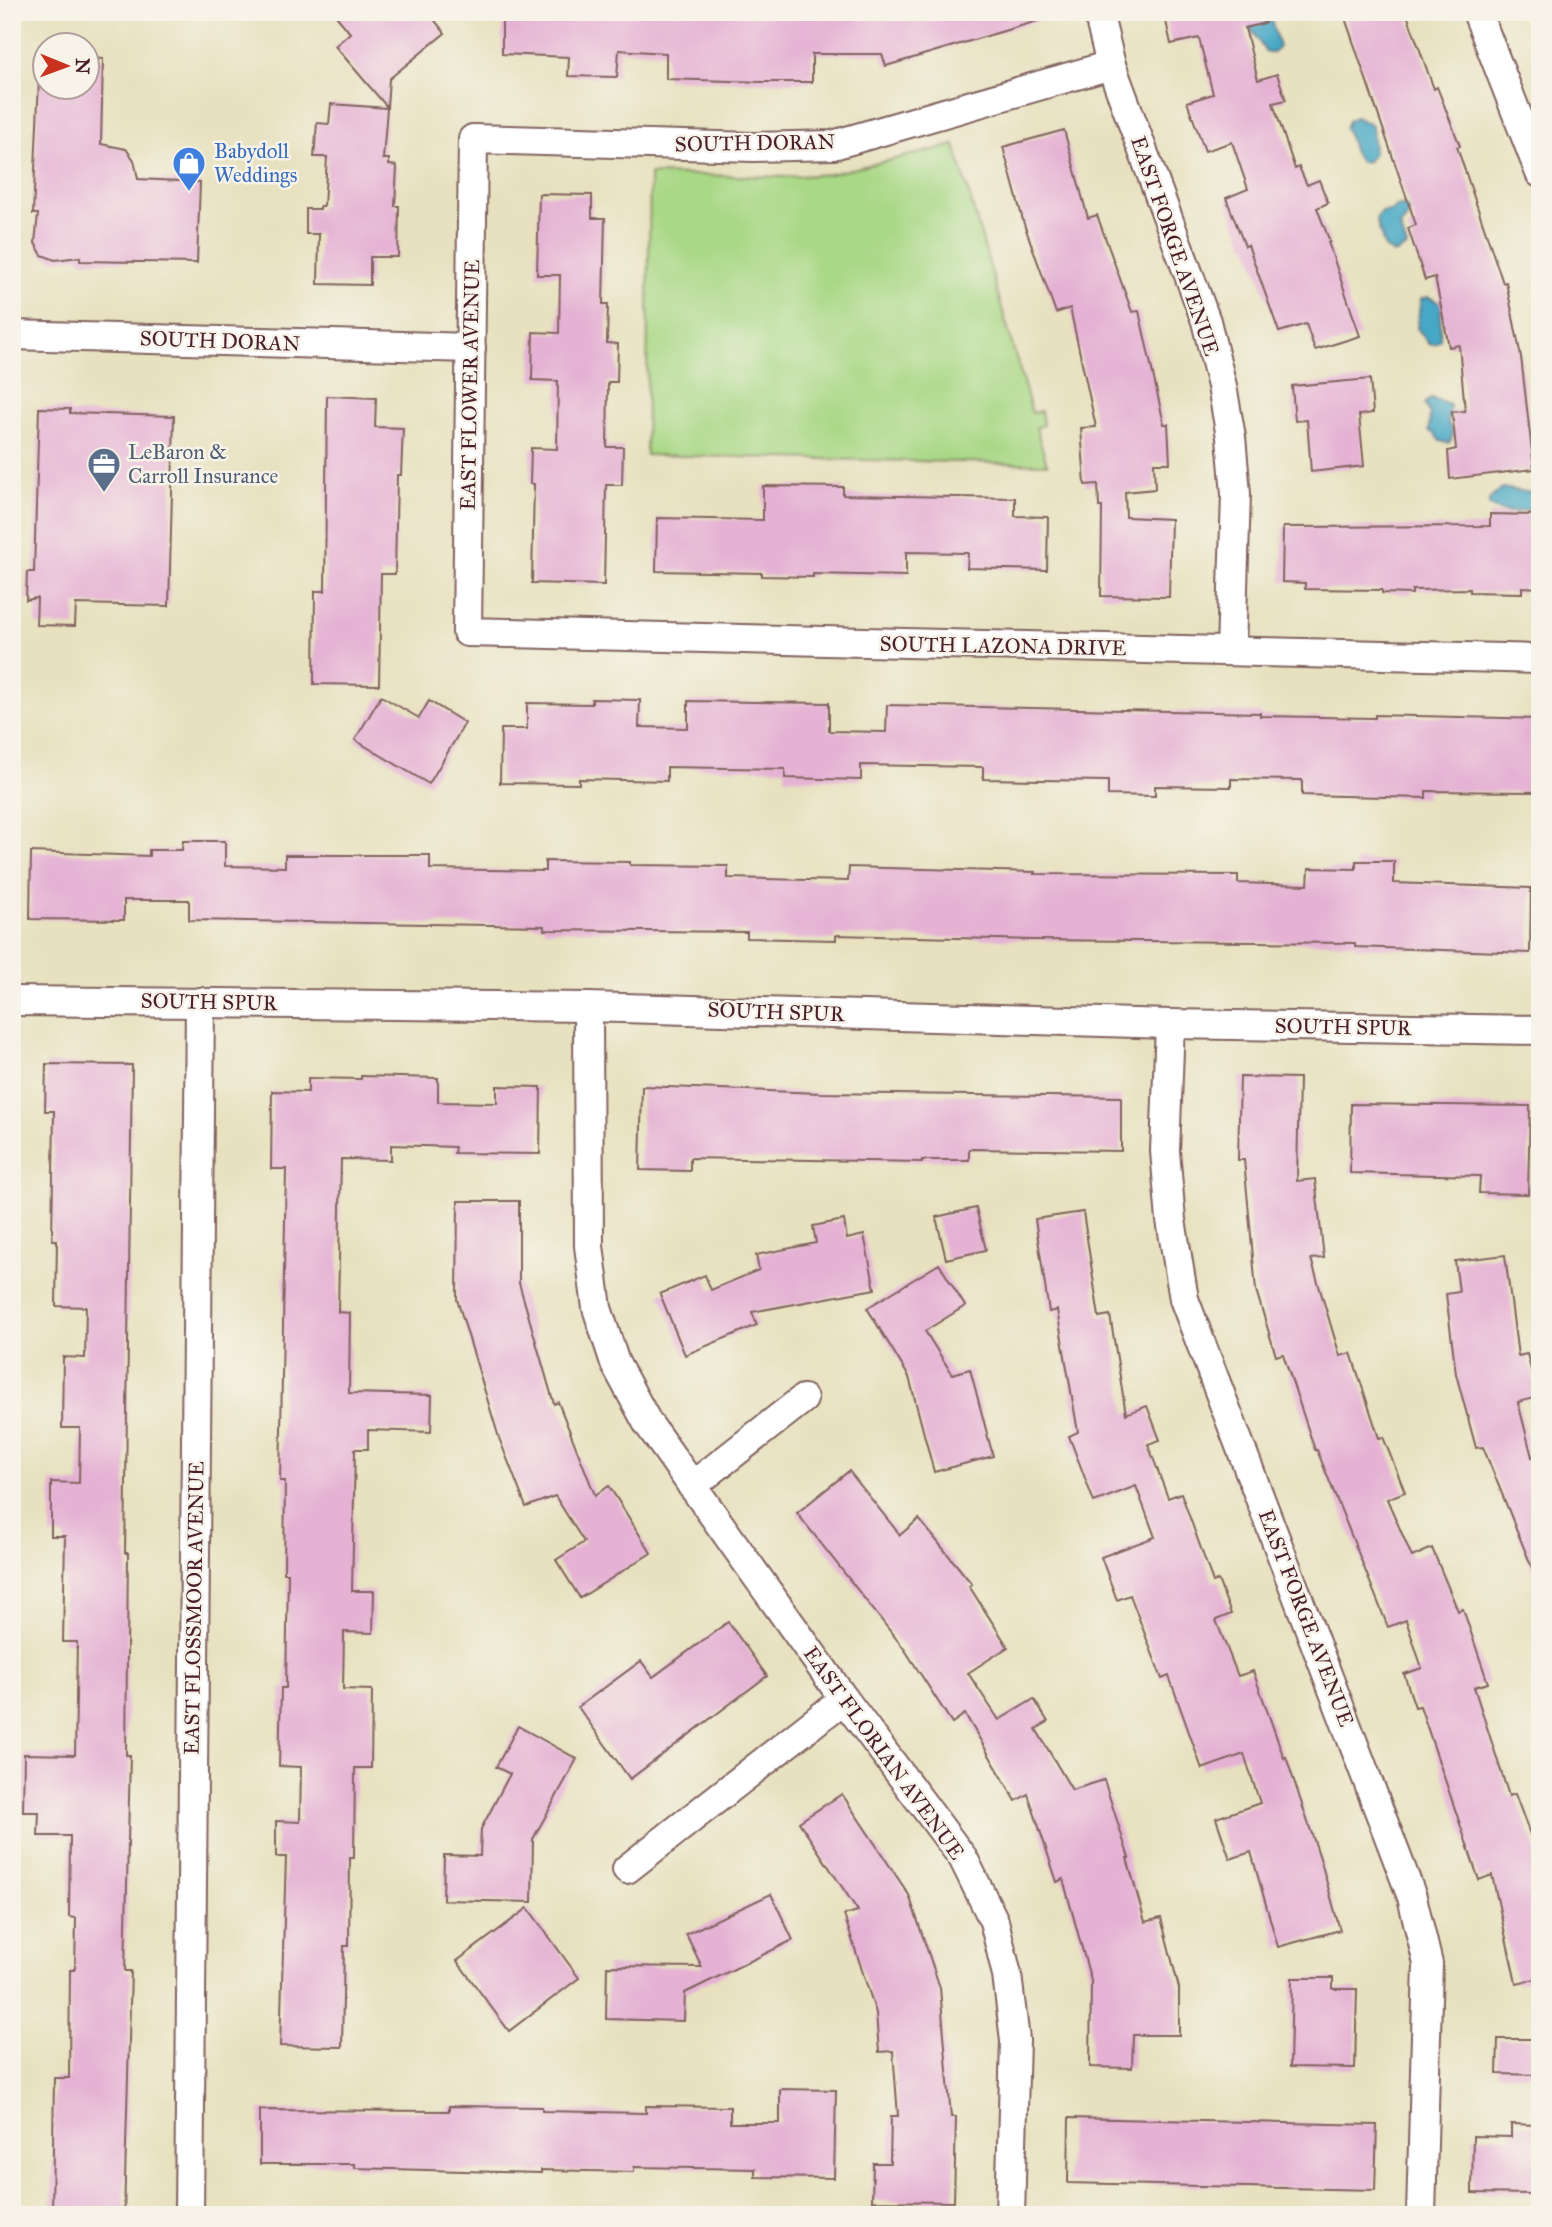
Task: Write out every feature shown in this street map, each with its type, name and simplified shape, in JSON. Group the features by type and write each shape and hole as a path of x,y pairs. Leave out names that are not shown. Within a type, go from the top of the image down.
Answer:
{"street":[{"name":"EAST FORGE AVENUE","path":"1098,12 1111,65 1206,321 1222,386 1231,437 1236,494 1231,651"},
{"path":"1477,12 1540,173"},
{"name":"SOUTH DORAN","path":"473,139 754,147 833,145 1111,65"},
{"name":"EAST FLOWER AVENUE","path":"467,632 473,139"},
{"name":"SOUTH DORAN","path":"12,335 471,348"},
{"name":"SOUTH LAZONA DRIVE","path":"467,632 1540,659"},
{"name":"SOUTH SPUR","path":"12,1001 589,1007 1170,1024 1540,1030"},
{"name":"EAST FLOSSMOOR AVENUE","path":"188,2215 200,1002"},
{"name":"EAST FLORIAN AVENUE","path":"589,1007 589,1245 597,1308 615,1363 647,1422 844,1699 963,1858 993,1921 1007,1975 1015,2040 1010,2215"},
{"name":"EAST FORGE AVENUE","path":"1170,1024 1165,1151 1171,1220 1184,1299 1412,1897 1428,1964 1422,2215"},
{"path":"692,1486 803,1399"},
{"path":"627,1869 844,1699"}],"green space":[{"path":"955,145 1032,413 1041,411 1043,425 1036,428 1047,464 646,455 650,174 785,177 830,174"}],"water":[{"path":"1256,12 1269,12 1279,47 1273,53 1265,51 1249,26"},
{"path":"1355,117 1372,125 1374,153 1368,161 1361,162 1357,158 1345,128 1348,121"},
{"path":"1398,206 1405,206 1408,212 1400,227 1407,247 1394,254 1385,248 1376,219 1381,212 1391,211"},
{"path":"1428,297 1441,303 1440,340 1434,344 1429,343 1417,328 1421,299"},
{"path":"1431,398 1450,405 1448,422 1453,435 1449,443 1440,441 1429,431 1430,414 1425,404"},
{"path":"1502,488 1533,493 1537,499 1536,508 1511,512 1489,505 1489,500"}],"building":[{"path":"333,12 428,12 445,33 389,79 387,107 335,46 350,33"},
{"path":"502,12 1043,12 1044,19 886,66 882,54 812,54 812,82 763,82 666,79 666,53 619,50 617,77 568,76 569,57 502,54"},
{"path":"1164,12 1264,12 1265,23 1245,28 1258,80 1277,74 1286,100 1273,103 1295,169 1299,167 1307,185 1319,180 1328,203 1317,208 1360,336 1315,350 1306,324 1279,332 1248,245 1245,246 1226,198 1248,189 1232,142 1205,151 1187,102 1213,94 1199,38 1171,44"},
{"path":"1343,12 1406,12 1434,89 1437,87 1460,146 1457,147 1503,283 1506,282 1521,357 1534,469 1450,479 1448,451 1456,449 1452,412 1465,411 1459,345 1449,347 1435,277 1425,280 1408,228 1416,225"},
{"path":"38,102 102,102 101,144 126,149 134,160 138,179 200,182 197,263 80,261 80,257 55,260 42,255 35,243 38,214 33,214"},
{"path":"331,104 387,108 383,159 389,159 389,165 397,166 395,206 399,206 398,257 370,257 370,285 318,284 319,234 306,234 306,209 320,209 320,206 324,206 327,157 314,157 317,123 329,124"},
{"path":"1064,130 1088,218 1097,215 1132,312 1139,311 1164,424 1168,424 1170,463 1154,463 1155,489 1125,492 1126,517 1171,519 1169,597 1101,596 1102,507 1099,507 1098,484 1085,485 1081,428 1096,427 1070,308 1056,313 1024,224 1003,147"},
{"path":"539,194 592,195 592,218 605,218 603,304 608,304 607,343 618,344 617,382 608,382 607,447 623,447 622,485 606,485 604,585 532,583 534,484 530,484 531,448 557,449 558,381 532,380 533,332 559,333 560,275 537,275"},
{"path":"1370,379 1373,413 1359,415 1364,466 1311,472 1307,420 1295,421 1292,386"},
{"path":"327,396 376,398 375,427 403,428 401,475 397,475 395,574 381,574 379,685 314,684 315,591 325,591"},
{"name":"LeBaron & Carroll Insurance","path":"39,408 70,409 70,413 174,416 169,606 76,604 75,626 36,625 37,598 26,600 27,572 34,572"},
{"path":"763,486 843,487 843,495 1015,498 1015,516 1048,517 1047,570 967,568 968,553 906,552 906,576 762,576 762,573 656,571 657,518 763,520"},
{"path":"1490,514 1540,515 1540,588 1522,587 1522,593 1470,592 1470,589 1412,590 1412,594 1382,593 1382,590 1305,589 1305,583 1282,582 1283,527 1490,526"},
{"path":"381,696 419,718 429,701 465,723 429,784 355,740"},
{"path":"592,699 640,700 639,727 688,728 688,701 829,703 829,731 886,732 887,705 1260,713 1260,716 1375,718 1375,715 1540,719 1540,792 1426,791 1426,798 1302,795 1302,780 1231,779 1231,787 1155,786 1155,796 1108,795 1108,781 983,779 983,767 861,765 861,780 785,778 785,769 667,767 667,781 579,779 579,784 500,783 501,729 527,729 527,703 592,704"},
{"path":"183,841 225,841 225,866 285,867 285,855 430,855 430,869 545,871 545,861 630,862 630,865 728,866 728,878 848,881 849,867 1035,872 1034,874 1238,875 1238,883 1308,885 1309,868 1356,869 1356,861 1394,861 1394,883 1531,888 1530,953 1355,947 1355,943 836,935 836,940 747,938 747,932 544,930 544,926 189,920 189,900 124,900 124,920 30,919 31,852 149,856 149,850 182,850"},
{"path":"46,1064 132,1065 125,1553 128,1553 126,1755 130,1755 125,1971 131,1971 124,2215 52,2215 54,2078 69,2078 70,1970 75,1970 76,1918 69,1917 70,1836 38,1836 39,1812 23,1812 24,1754 75,1755 77,1642 63,1642 65,1536 51,1536 51,1482 79,1483 80,1428 62,1428 63,1357 85,1358 86,1307 56,1306 57,1240 52,1240 54,1111 45,1111"},
{"path":"361,1076 438,1078 438,1102 497,1103 497,1086 541,1087 540,1154 454,1153 455,1147 391,1145 391,1160 341,1159 338,1312 350,1313 349,1393 432,1395 431,1432 368,1430 368,1449 355,1449 352,1591 374,1591 373,1633 344,1632 343,1689 372,1690 371,1768 355,1768 354,1858 350,1858 349,1946 344,1946 342,2047 280,2046 286,1857 276,1857 276,1821 300,1822 301,1767 279,1766 281,1688 286,1688 288,1573 284,1573 285,1481 280,1481 286,1169 271,1169 272,1091 308,1092 308,1078 361,1079"},
{"path":"1240,1077 1299,1078 1297,1181 1315,1179 1324,1258 1311,1259 1340,1356 1351,1353 1379,1438 1383,1437 1405,1492 1387,1499 1412,1557 1432,1548 1458,1611 1463,1609 1488,1683 1474,1687 1509,1796 1515,1794 1540,1861 1540,1978 1516,1983 1492,1875 1479,1880 1420,1706 1415,1707 1404,1674 1422,1668 1406,1620 1388,1627 1315,1450 1283,1354 1276,1356 1256,1290 1244,1160 1238,1160"},
{"path":"642,1086 821,1093 1121,1097 1121,1151 969,1149 969,1160 922,1162 690,1158 690,1171 640,1170"},
{"path":"1351,1104 1530,1106 1528,1194 1479,1193 1480,1176 1350,1173"},
{"path":"458,1201 519,1201 519,1283 554,1404 558,1402 595,1495 609,1486 651,1553 580,1598 556,1560 584,1542 555,1496 526,1507 499,1438 457,1299"},
{"path":"976,1208 986,1250 946,1259 936,1217"},
{"path":"1083,1212 1099,1317 1110,1315 1126,1414 1147,1406 1160,1440 1148,1444 1168,1498 1181,1493 1213,1582 1218,1580 1231,1614 1216,1620 1238,1676 1253,1671 1320,1858 1340,1930 1278,1947 1251,1852 1230,1859 1216,1818 1260,1803 1244,1754 1202,1769 1169,1676 1162,1679 1130,1595 1117,1600 1101,1557 1155,1537 1136,1486 1094,1502 1069,1436 1078,1432 1057,1310 1049,1312 1035,1219"},
{"path":"844,1220 847,1239 864,1235 875,1289 752,1312 757,1325 685,1355 660,1294 705,1275 711,1290 759,1270 756,1255 816,1243 813,1226"},
{"path":"1505,1255 1518,1356 1527,1354 1538,1397 1518,1402 1532,1457 1540,1453 1539,1585 1483,1447 1476,1448 1456,1374 1446,1294 1459,1292 1455,1261"},
{"path":"939,1264 965,1306 925,1331 952,1374 970,1369 993,1456 934,1472 909,1377 867,1308"},
{"path":"849,1471 900,1535 919,1519 972,1584 969,1586 1008,1647 968,1673 999,1720 1034,1699 1048,1722 1036,1729 1072,1790 1104,1780 1129,1858 1145,1922 1161,1918 1179,1988 1179,2035 1133,2035 1132,2068 1090,2067 1091,1981 1063,1879 1057,1882 1028,1794 1016,1801 965,1714 952,1723 905,1650 797,1513"},
{"path":"728,1622 767,1676 630,1779 578,1707 641,1661 653,1677"},
{"path":"518,1726 577,1759 533,1839 532,1902 443,1900 444,1855 480,1856 481,1829 510,1774 496,1767"},
{"path":"842,1794 909,1895 940,1988 951,2117 956,2117 954,2202 872,2201 873,2163 890,2163 891,2116 898,2116 893,2051 879,2052 876,2013 844,1915 858,1911 799,1822"},
{"path":"771,1894 793,1940 685,1993 684,2021 606,2019 607,1966 702,1967 686,1934"},
{"path":"528,1908 579,1978 509,2031 457,1961"},
{"path":"1292,1978 1333,1978 1333,1989 1357,1989 1355,2068 1290,2067"},
{"path":"1498,2039 1540,2039 1540,2075 1497,2074"},
{"path":"780,2089 836,2090 834,2178 755,2177 755,2169 634,2167 634,2172 541,2170 541,2173 355,2168 355,2164 260,2164 260,2110 449,2111 449,2106 542,2107 542,2111 646,2113 646,2106 730,2107 730,2123 780,2123"},
{"path":"1069,2118 1377,2125 1375,2190 1068,2183"},
{"path":"1511,2124 1538,2125 1540,2194 1472,2193 1473,2136 1511,2137"}],"place":[{"name":"Babydoll Weddings","path":"189,193"},
{"name":"LeBaron & Carroll Insurance","path":"104,494"}]}
